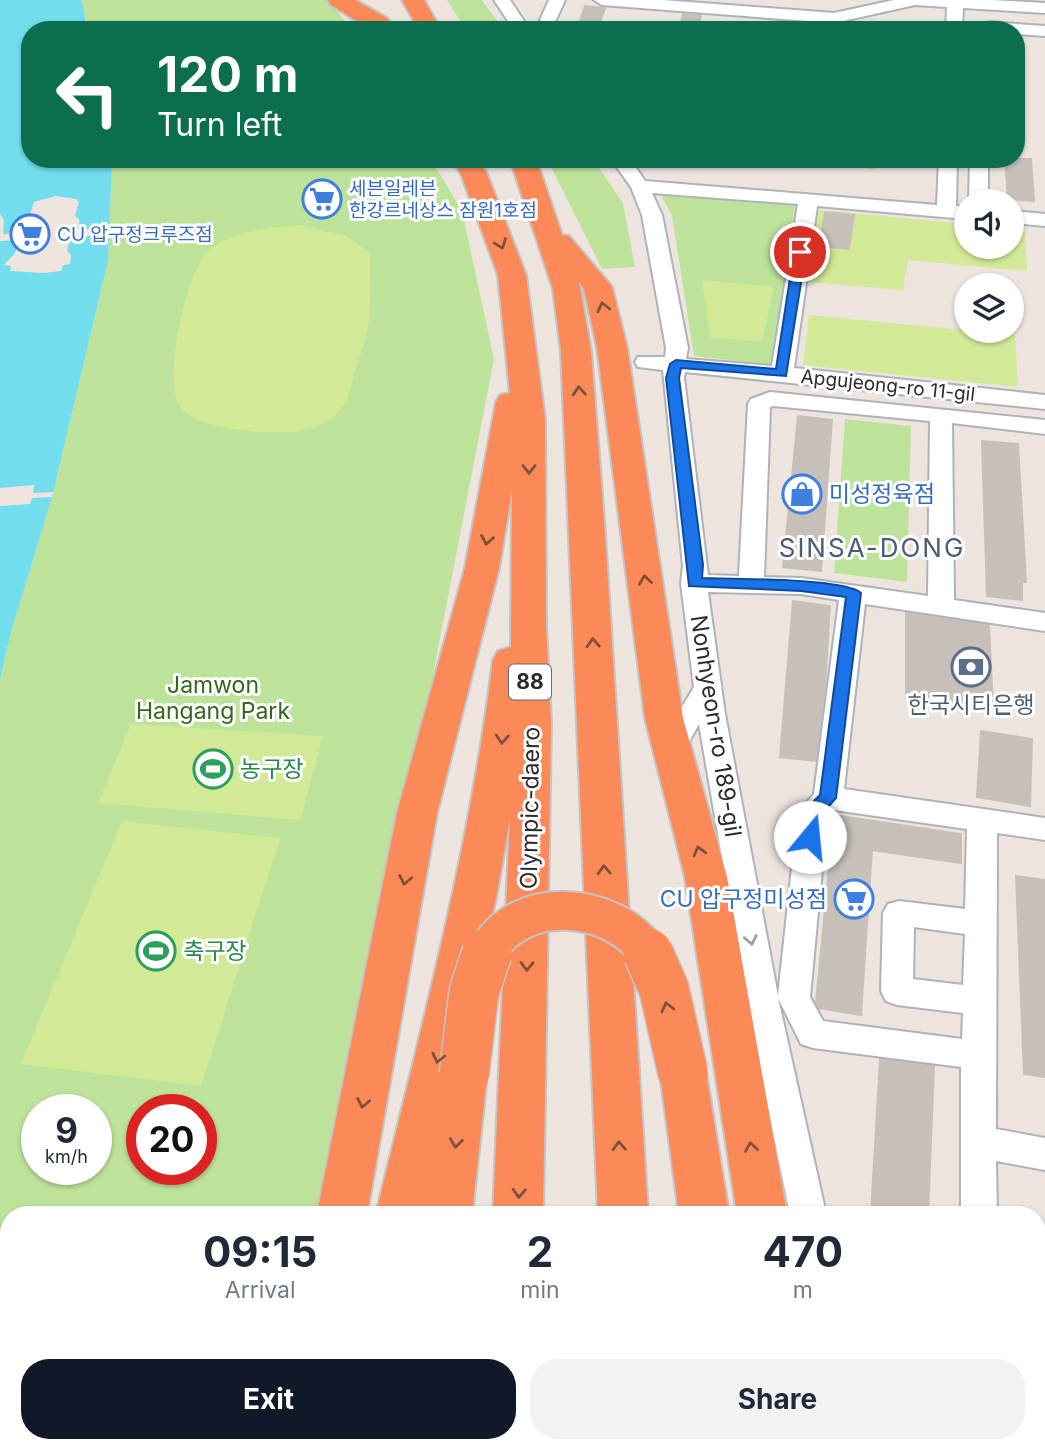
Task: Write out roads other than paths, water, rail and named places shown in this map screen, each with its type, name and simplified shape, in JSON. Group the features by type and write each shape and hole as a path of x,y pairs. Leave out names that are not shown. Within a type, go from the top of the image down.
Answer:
{"highway":[{"path":"340,0 373,21"},
{"path":"366,0 378,21"},
{"path":"412,0 425,21"},
{"path":"424,0 429,21"},
{"name":"Olympic-daero","path":"470,168 512,275 529,419 528,626 532,723 518,1206"},
{"path":"526,168 567,289 576,351 623,1206"},
{"path":"546,226 598,287 612,347 664,718 706,877 761,1206"},
{"path":"343,1206 417,813 482,568 519,352"},
{"path":"403,1206 476,893 501,751 509,665 528,626"},
{"path":"448,1206 473,1005 481,968 489,950 504,933 540,914 562,910 585,912 612,921 630,932 645,947 659,974 683,1073 703,1206"}],"street":[{"path":"502,0 516,21"},
{"path":"548,20 557,0"},
{"path":"602,0 627,1 654,10 729,5 834,18 915,0 1018,3 1045,8"},
{"path":"839,0 896,4"},
{"path":"947,2 952,21"},
{"path":"868,21 870,9"},
{"path":"1025,29 1045,31"},
{"name":"Nonhyeon-ro 189-gil","path":"626,168 640,187 652,215 677,348 673,378 696,565 694,583 717,752 766,1020 806,1206"},
{"path":"946,211 948,168"},
{"path":"979,168 979,189"},
{"path":"640,187 802,199 922,198 946,211 954,212"},
{"path":"782,373 802,199"},
{"path":"1024,218 1045,220"},
{"name":"Apgujeong-ro 11-gil","path":"646,362 782,373 1045,402"},
{"path":"751,583 759,404 770,399 1045,427"},
{"path":"941,415 941,605"},
{"path":"694,583 801,586 1045,622"},
{"path":"853,593 828,798 813,813 794,997 813,1034 978,1055"},
{"path":"672,747 709,687"},
{"path":"828,798 1045,829"},
{"path":"979,1206 978,1055 982,819"},
{"path":"979,1001 897,991 899,913 980,923"},
{"path":"979,1142 1045,1154"}],"water":[{"path":"0,0 82,0 86,21 21,21 21,168 112,168 108,261 52,497 10,636 0,680"}],"place":[{"name":"세븐일레븐 한강르네상스 잠원1호점","path":"322,199"},
{"name":"CU 압구정크루즈점","path":"30,234"},
{"name":"미성정육점","path":"802,494"},
{"name":"한국시티은행","path":"971,667"},
{"name":"농구장","path":"213,769"},
{"name":"CU 압구정미성점","path":"854,899"},
{"name":"축구장","path":"156,951"}],"district":[{"name":"SINSA-DONG","path":"872,548"}],"park label":[{"name":"Jamwon Hangang Park","path":"213,698"}]}
